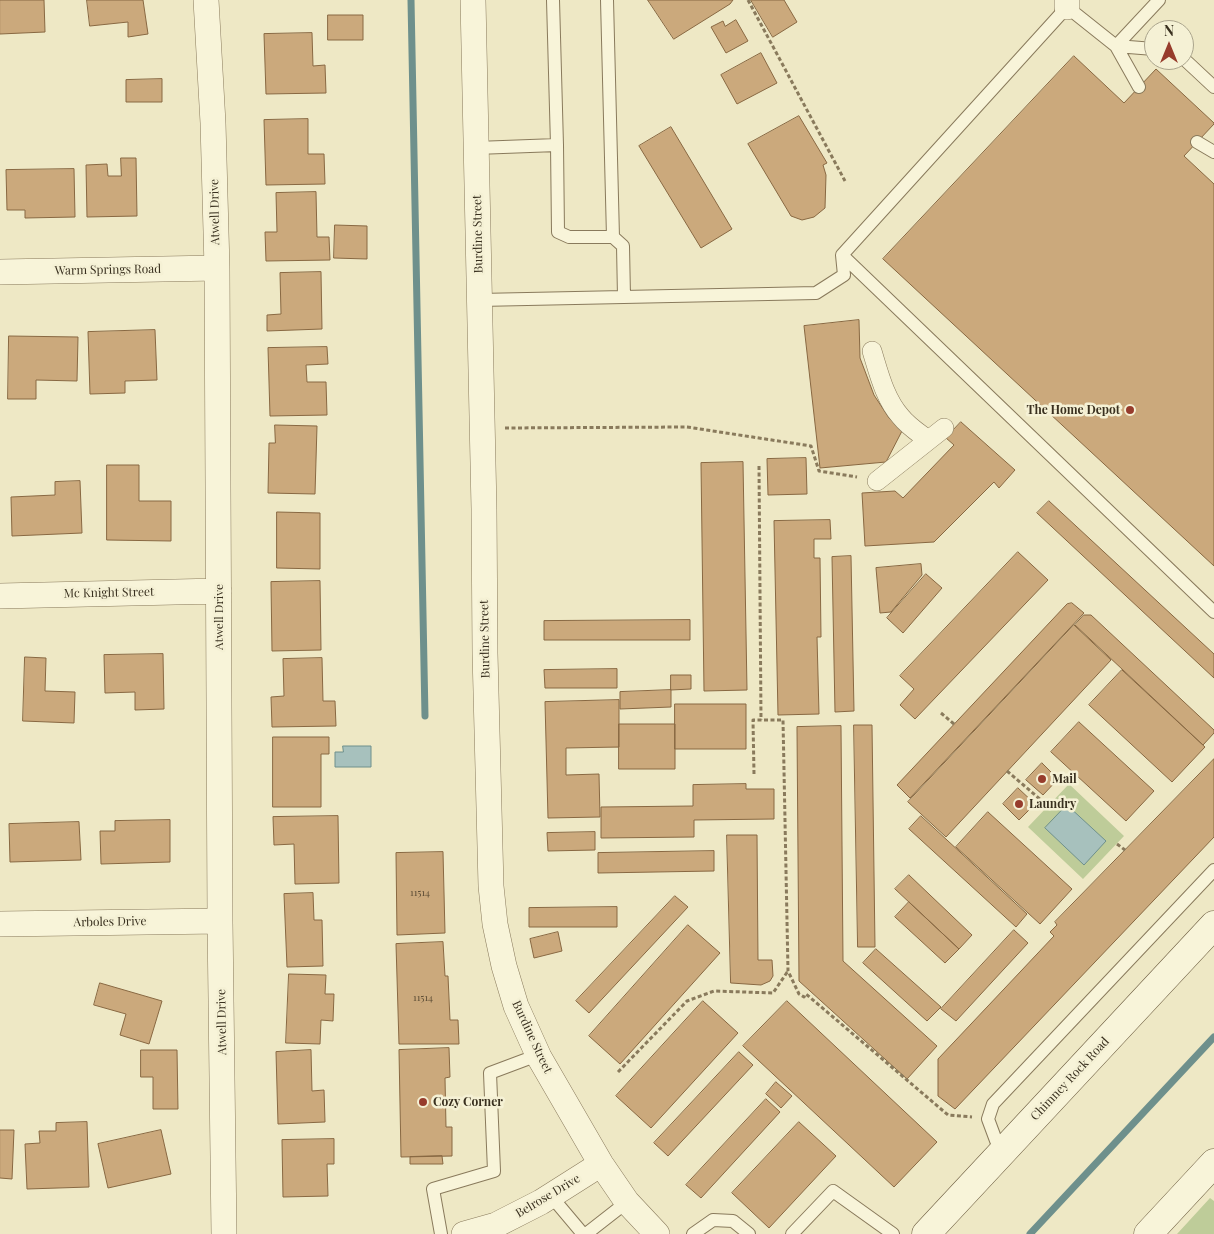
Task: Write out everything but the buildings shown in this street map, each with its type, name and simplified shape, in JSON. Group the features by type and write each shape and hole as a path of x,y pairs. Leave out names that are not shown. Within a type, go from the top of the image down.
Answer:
{"main road":[{"name":"Chimney Rock Road","path":"926,1234 1214,925"},
{"path":"1148,1234 1214,1163"}],"street":[{"name":"Atwell Drive","path":"206,0 213,124 217,268 220,921 224,1234"},
{"name":"Burdine Street","path":"473,0 491,886 496,924 504,966 516,1006 538,1055 601,1164 628,1202 658,1234"},
{"name":"Warm Springs Road","path":"0,272 217,268"},
{"path":"872,351 888,397 901,417 928,440"},
{"path":"877,481 944,428"},
{"name":"Mc Knight Street","path":"0,596 219,591"},
{"name":"Arboles Drive","path":"0,924 220,921"},
{"name":"Belrose Drive","path":"464,1234 496,1225 550,1196 601,1164"}],"lane":[{"path":"553,0 558,232 569,237 614,237"},
{"path":"608,0 614,237 623,246 624,297"},
{"path":"1116,46 1159,0"},
{"path":"479,300 816,293 844,275 842,255 1067,3 1116,46 1139,87"},
{"path":"1116,46 1144,48"},
{"path":"1194,68 1214,87"},
{"path":"1197,142 1214,152"},
{"path":"476,148 557,145"},
{"path":"842,255 1214,612"},
{"path":"1001,1154 988,1118 993,1104 1214,870"},
{"path":"441,1234 433,1189 494,1171 490,1073 538,1055"},
{"path":"792,1234 833,1191 893,1234"},
{"path":"550,1196 584,1234 628,1202"},
{"path":"693,1234 713,1220 733,1221 749,1234"}],"path":[{"path":"748,0 845,181"},
{"path":"482,428 687,426 811,446 819,471 877,481"},
{"path":"759,466 761,720"},
{"path":"941,713 954,724"},
{"path":"754,774 753,720 783,720 788,971 798,994 804,997 806,994 948,1115 988,1118"},
{"path":"1008,771 1048,806"},
{"path":"1117,844 1125,850"},
{"path":"618,1072 687,1001 714,991 772,993 788,971"}],"green space":[{"path":"1069,784 1124,836 1083,879 1028,827"},
{"path":"1210,1198 1214,1201 1214,1234 1177,1234"}],"water":[{"path":"343,746 371,746 371,767 335,767 335,752 343,752"},
{"path":"1067,805 1106,841 1084,865 1045,828"}],"waterway":[{"path":"411,0 425,716"},
{"path":"1030,1234 1214,1037"}],"place":[{"name":"The Home Depot","path":"1130,410"},
{"name":"Mail","path":"1042,779"},
{"name":"Laundry","path":"1019,804"},
{"name":"Cozy Corner","path":"423,1102"}]}
